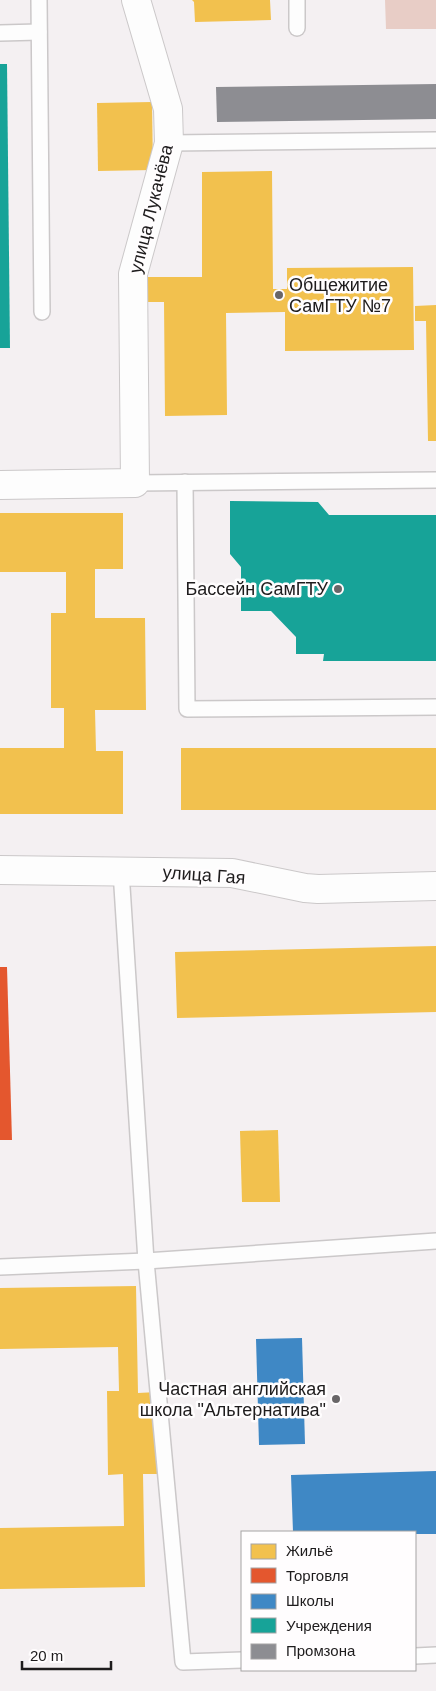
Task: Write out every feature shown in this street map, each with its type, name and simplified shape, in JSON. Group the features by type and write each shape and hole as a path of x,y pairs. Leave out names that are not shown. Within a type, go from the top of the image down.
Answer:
{"street":[{"name":"улица Лукачёва","path":"135,483 133,274 169,143 168,109 136,0"},
{"path":"0,485 135,483"},
{"name":"улица Гая","path":"0,870 232,873 318,889 436,886"}],"lane":[{"path":"39,0 42,312"},
{"path":"297,0 297,28"},
{"path":"0,33 40,32"},
{"path":"169,143 436,140"},
{"path":"135,483 436,480"},
{"path":"185,482 187,709 436,707"},
{"path":"120,871 146,1261 183,1662 241,1660"},
{"path":"0,1267 146,1261 436,1241"},
{"path":"416,1656 436,1655"}],"shaded area":[{"path":"385,0 436,0 436,29 386,29"}],"building: Жильё":[{"path":"192,0 270,0 271,20 195,22 194,2"},
{"path":"152,102 153,170 98,171 97,103"},
{"name":"Общежитие СамГТУ №7","path":"272,171 273,289 287,289 287,268 413,267 414,350 285,351 285,312 226,313 227,415 165,416 164,302 144,302 144,277 202,277 202,172"},
{"path":"436,305 436,441 428,441 426,321 415,321 415,306"},
{"path":"0,513 123,513 123,569 95,569 95,618 145,618 146,710 95,710 96,751 123,751 123,814 0,814 0,748 64,748 64,708 51,708 51,613 66,613 66,572 0,572"},
{"path":"181,748 436,748 436,810 181,810"},
{"path":"436,946 436,1012 177,1018 175,952"},
{"path":"278,1130 280,1202 242,1202 240,1131"},
{"path":"136,1286 138,1393 157,1392 158,1474 143,1474 145,1587 0,1589 0,1528 124,1526 123,1474 108,1475 107,1391 119,1391 118,1347 0,1349 0,1288"}],"building: Торговля":[{"path":"0,967 7,967 12,1140 0,1140"}],"building: Школы":[{"path":"302,1338 305,1444 259,1445 256,1339"},
{"path":"436,1471 436,1534 416,1534 416,1531 293,1531 291,1475"}],"building: Учреждения":[{"path":"0,64 7,64 10,348 0,348"},
{"name":"Бассейн СамГТУ","path":"230,501 318,502 329,515 436,515 436,661 323,661 324,654 296,654 296,637 271,611 241,611 241,567 230,554"}],"building: Промзона":[{"path":"436,84 436,119 217,122 216,87"}],"place":[{"name":"Общежитие СамГТУ №7","path":"279,295"},
{"name":"Бассейн СамГТУ","path":"338,589"},
{"name":"Частная английская школа \"Альтернатива\"","path":"336,1399"}]}
